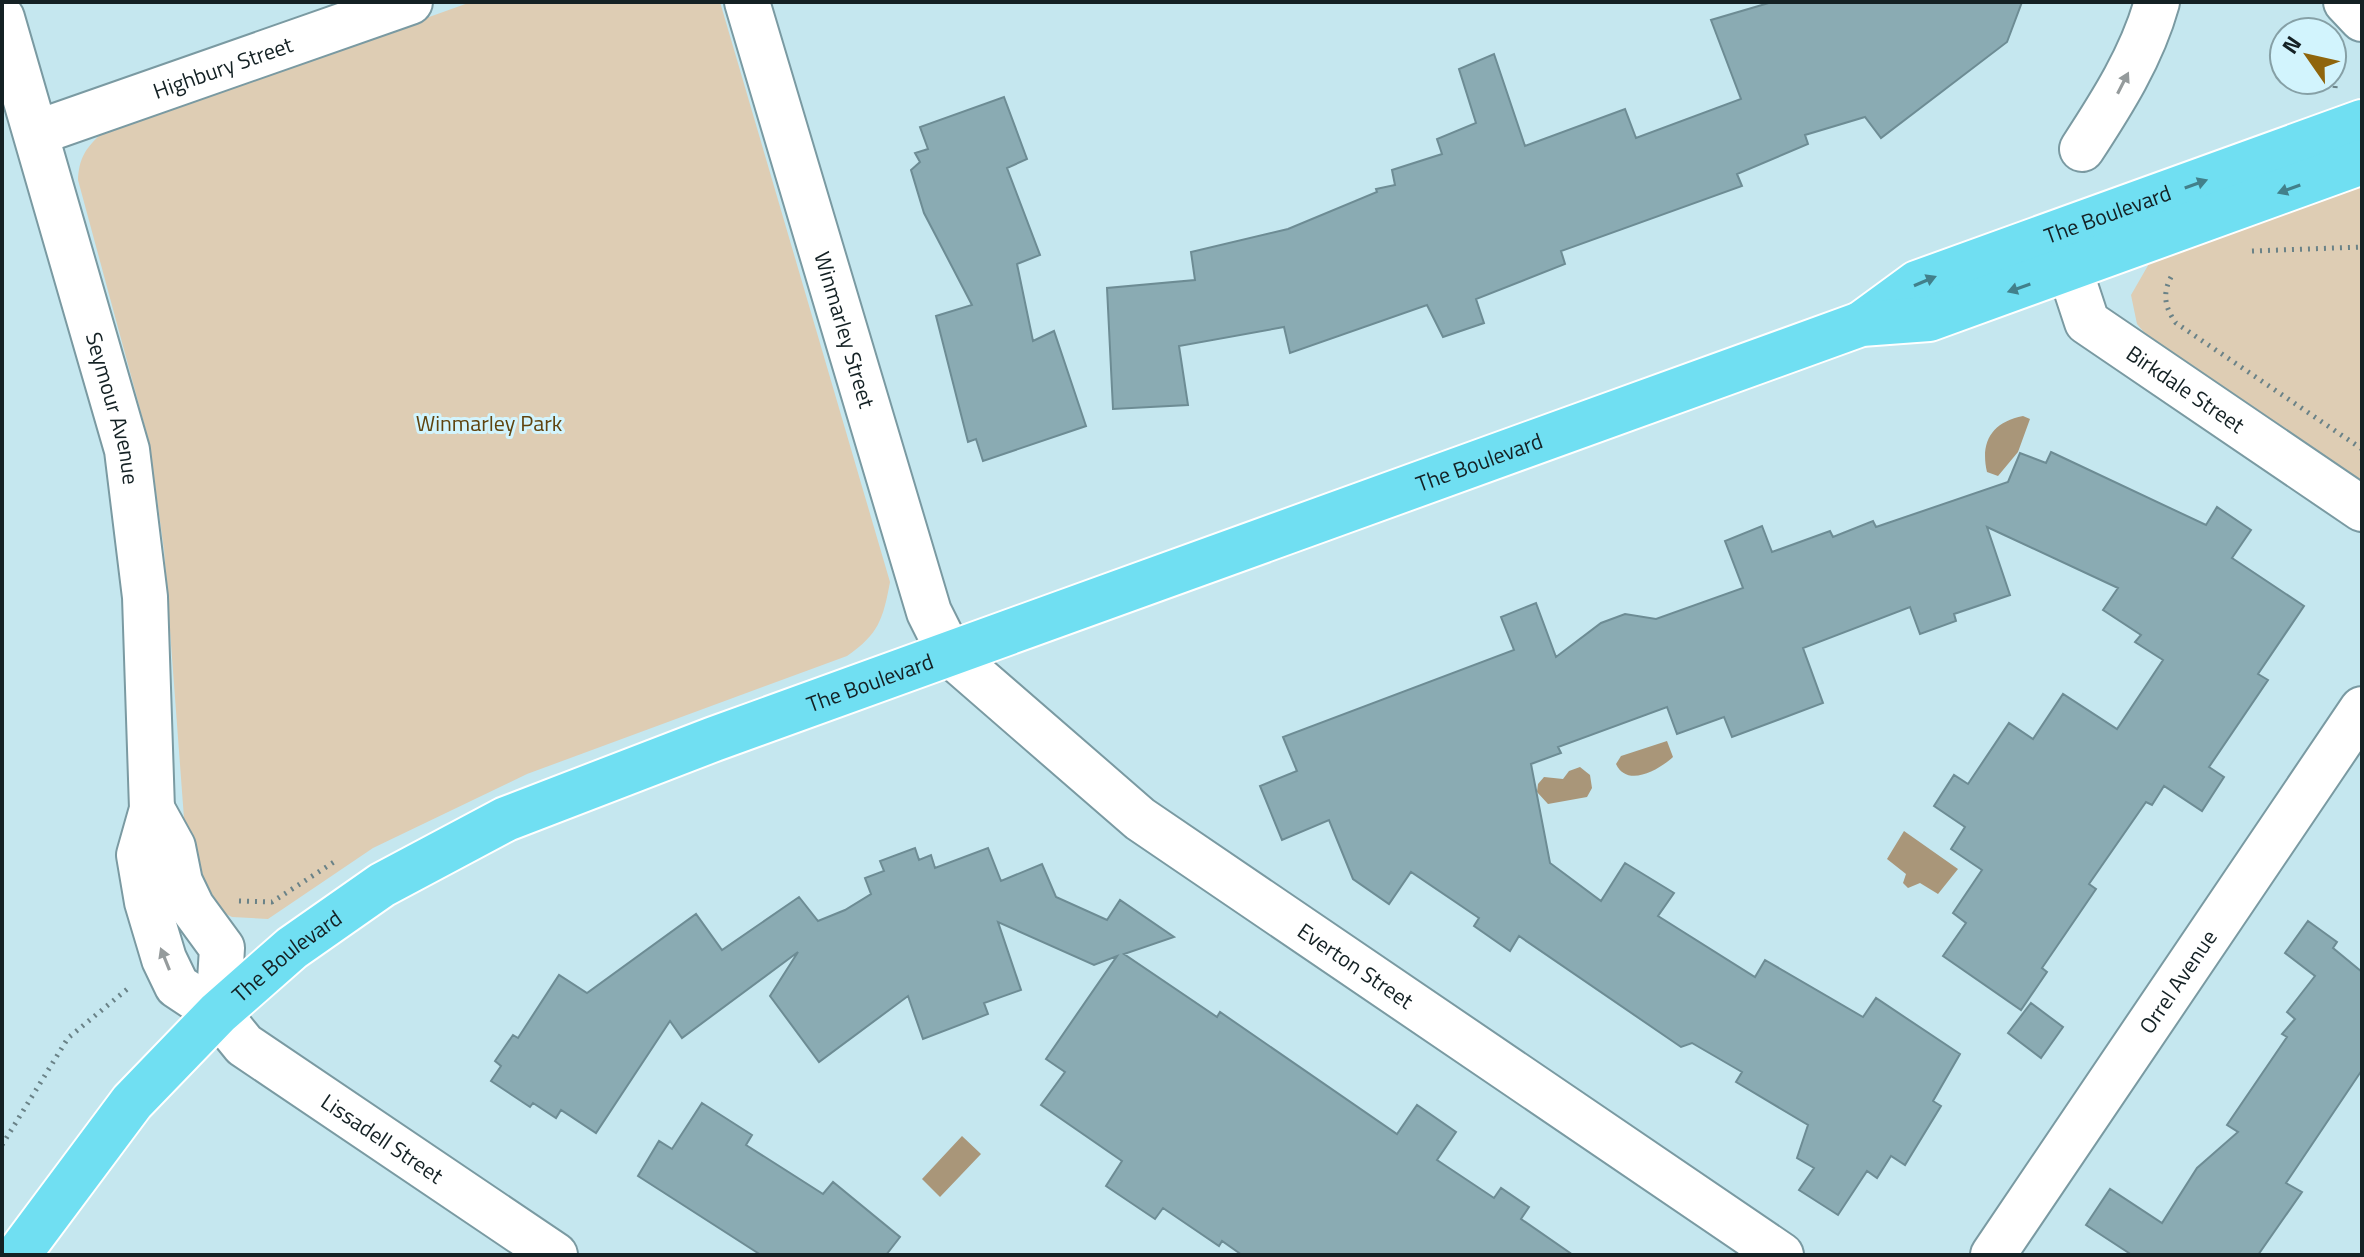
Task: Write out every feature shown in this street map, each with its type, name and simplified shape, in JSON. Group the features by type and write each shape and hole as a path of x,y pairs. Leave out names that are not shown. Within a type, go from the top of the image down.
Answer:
{"main road":[{"name":"The Boulevard","path":"18,1255 132,1102 218,1013 292,948 382,885 506,819 950,654 1861,324 1929,319 2064,252 2362,122"},
{"name":"The Boulevard","path":"2064,252 2362,162"}],"street":[{"name":"Highbury Street","path":"36,133 410,2"},
{"name":"Winmarley Street","path":"747,2 929,612 950,654"},
{"path":"2082,149 2119,92 2149,30 2157,2"},
{"path":"2346,2 2362,19"},
{"name":"Seymour Avenue","path":"2,18 127,450 145,597 152,809 139,855 147,902 164,959 177,986 218,1013"},
{"name":"Birkdale Street","path":"2064,252 2087,322 2362,509"},
{"name":"Everton Street","path":"950,654 1140,819 1781,1255"},
{"name":"Orrel Avenue","path":"1993,1255 2362,709"},
{"name":"Lissadell Street","path":"218,1013 244,1045 555,1255"}],"path":[{"path":"2248,251 2362,247"},
{"path":"2177,268 2168,281 2165,298 2168,313 2176,323 2362,449"}],"green space":[{"name":"Winmarley Park","path":"471,2 720,2 890,582 885,606 873,633 847,656 527,774 373,848 268,919 232,917 212,907 186,845 164,550 149,442 78,180 81,160 100,135"},
{"path":"2362,176 2362,484 2154,344 2137,324 2131,295 2150,262 2175,243"}],"shaded area":[{"path":"2023,416 2030,419 2018,452 1998,476 1987,472 1985,451 1991,435 2003,423"},
{"path":"1667,741 1673,757 1652,771 1628,775 1616,764 1621,756"},
{"path":"1580,767 1590,775 1592,788 1587,797 1548,804 1537,792 1538,784 1544,777 1563,779 1569,771"},
{"path":"1904,831 1958,869 1938,894 1920,883 1908,888 1903,883 1906,874 1887,859"},
{"path":"962,1136 981,1154 940,1197 922,1179"}],"building":[{"path":"1772,2 2022,2 2007,42 1881,138 1865,117 1805,135 1808,144 1737,174 1742,186 1561,251 1565,264 1476,299 1484,323 1443,337 1427,305 1290,353 1284,327 1179,346 1188,405 1113,409 1107,288 1195,280 1191,252 1288,229 1377,192 1376,189 1395,185 1392,170 1442,154 1437,139 1476,123 1459,69 1494,54 1525,146 1625,109 1636,138 1741,99 1711,20"},
{"path":"1004,97 1027,159 1007,168 1040,255 1017,264 1033,341 1054,331 1086,426 983,461 976,439 968,442 936,316 972,305 924,213 911,170 920,162 915,153 928,149 920,127"},
{"path":"2051,452 2206,525 2217,507 2251,530 2232,558 2304,606 2258,674 2268,680 2209,767 2224,777 2202,811 2164,786 2152,805 2146,802 2089,884 2096,889 2042,968 2047,972 2021,1010 1943,956 1966,923 1953,913 1982,870 1951,849 1965,827 1934,806 1954,775 1968,784 2009,723 2033,739 2063,694 2117,729 2163,660 2135,642 2141,635 2103,610 2118,588 1987,527 2010,595 1954,614 1956,621 1920,634 1910,607 1803,648 1823,703 1732,737 1724,717 1677,734 1667,707 1558,747 1561,753 1531,764 1550,863 1601,901 1625,863 1674,893 1658,916 1755,977 1765,960 1863,1017 1876,998 1960,1054 1933,1101 1941,1106 1905,1165 1891,1156 1877,1178 1867,1171 1838,1215 1799,1190 1814,1168 1797,1158 1808,1125 1736,1082 1742,1072 1692,1043 1681,1047 1519,936 1510,951 1474,926 1479,918 1411,872 1389,904 1353,879 1329,820 1282,840 1260,786 1297,771 1283,737 1514,650 1501,617 1536,603 1556,657 1601,623 1625,614 1656,619 1743,588 1725,541 1762,526 1772,552 1830,531 1833,537 1873,521 1876,527 2008,482 2020,453 2046,463"},
{"path":"915,848 919,860 931,855 935,868 988,848 1001,881 1042,864 1056,897 1107,920 1120,900 1174,937 1124,954 1217,1017 1220,1012 1397,1134 1417,1105 1456,1132 1437,1160 1494,1198 1501,1188 1529,1207 1521,1219 1573,1255 1242,1255 1222,1241 1219,1246 1163,1208 1155,1219 1106,1186 1122,1161 1041,1105 1065,1072 1046,1059 1117,956 1094,965 998,922 1021,990 984,1003 988,1014 923,1039 908,996 819,1062 770,996 798,952 682,1038 670,1021 596,1133 561,1110 556,1118 533,1103 530,1107 491,1081 501,1066 495,1061 513,1035 518,1038 559,975 587,993 696,914 722,950 799,897 818,921 845,910 871,894 865,878 884,871 880,861"},
{"path":"2308,921 2337,942 2333,948 2362,972 2362,1070 2286,1183 2302,1192 2258,1255 2132,1255 2086,1225 2110,1189 2162,1223 2197,1168 2238,1132 2227,1125 2287,1037 2282,1034 2295,1019 2287,1012 2315,976 2285,953"},
{"path":"2031,1003 2063,1027 2041,1058 2008,1033"},
{"path":"702,1103 752,1135 746,1145 823,1194 833,1182 900,1237 886,1255 761,1255 638,1176 659,1141 672,1149"}]}
